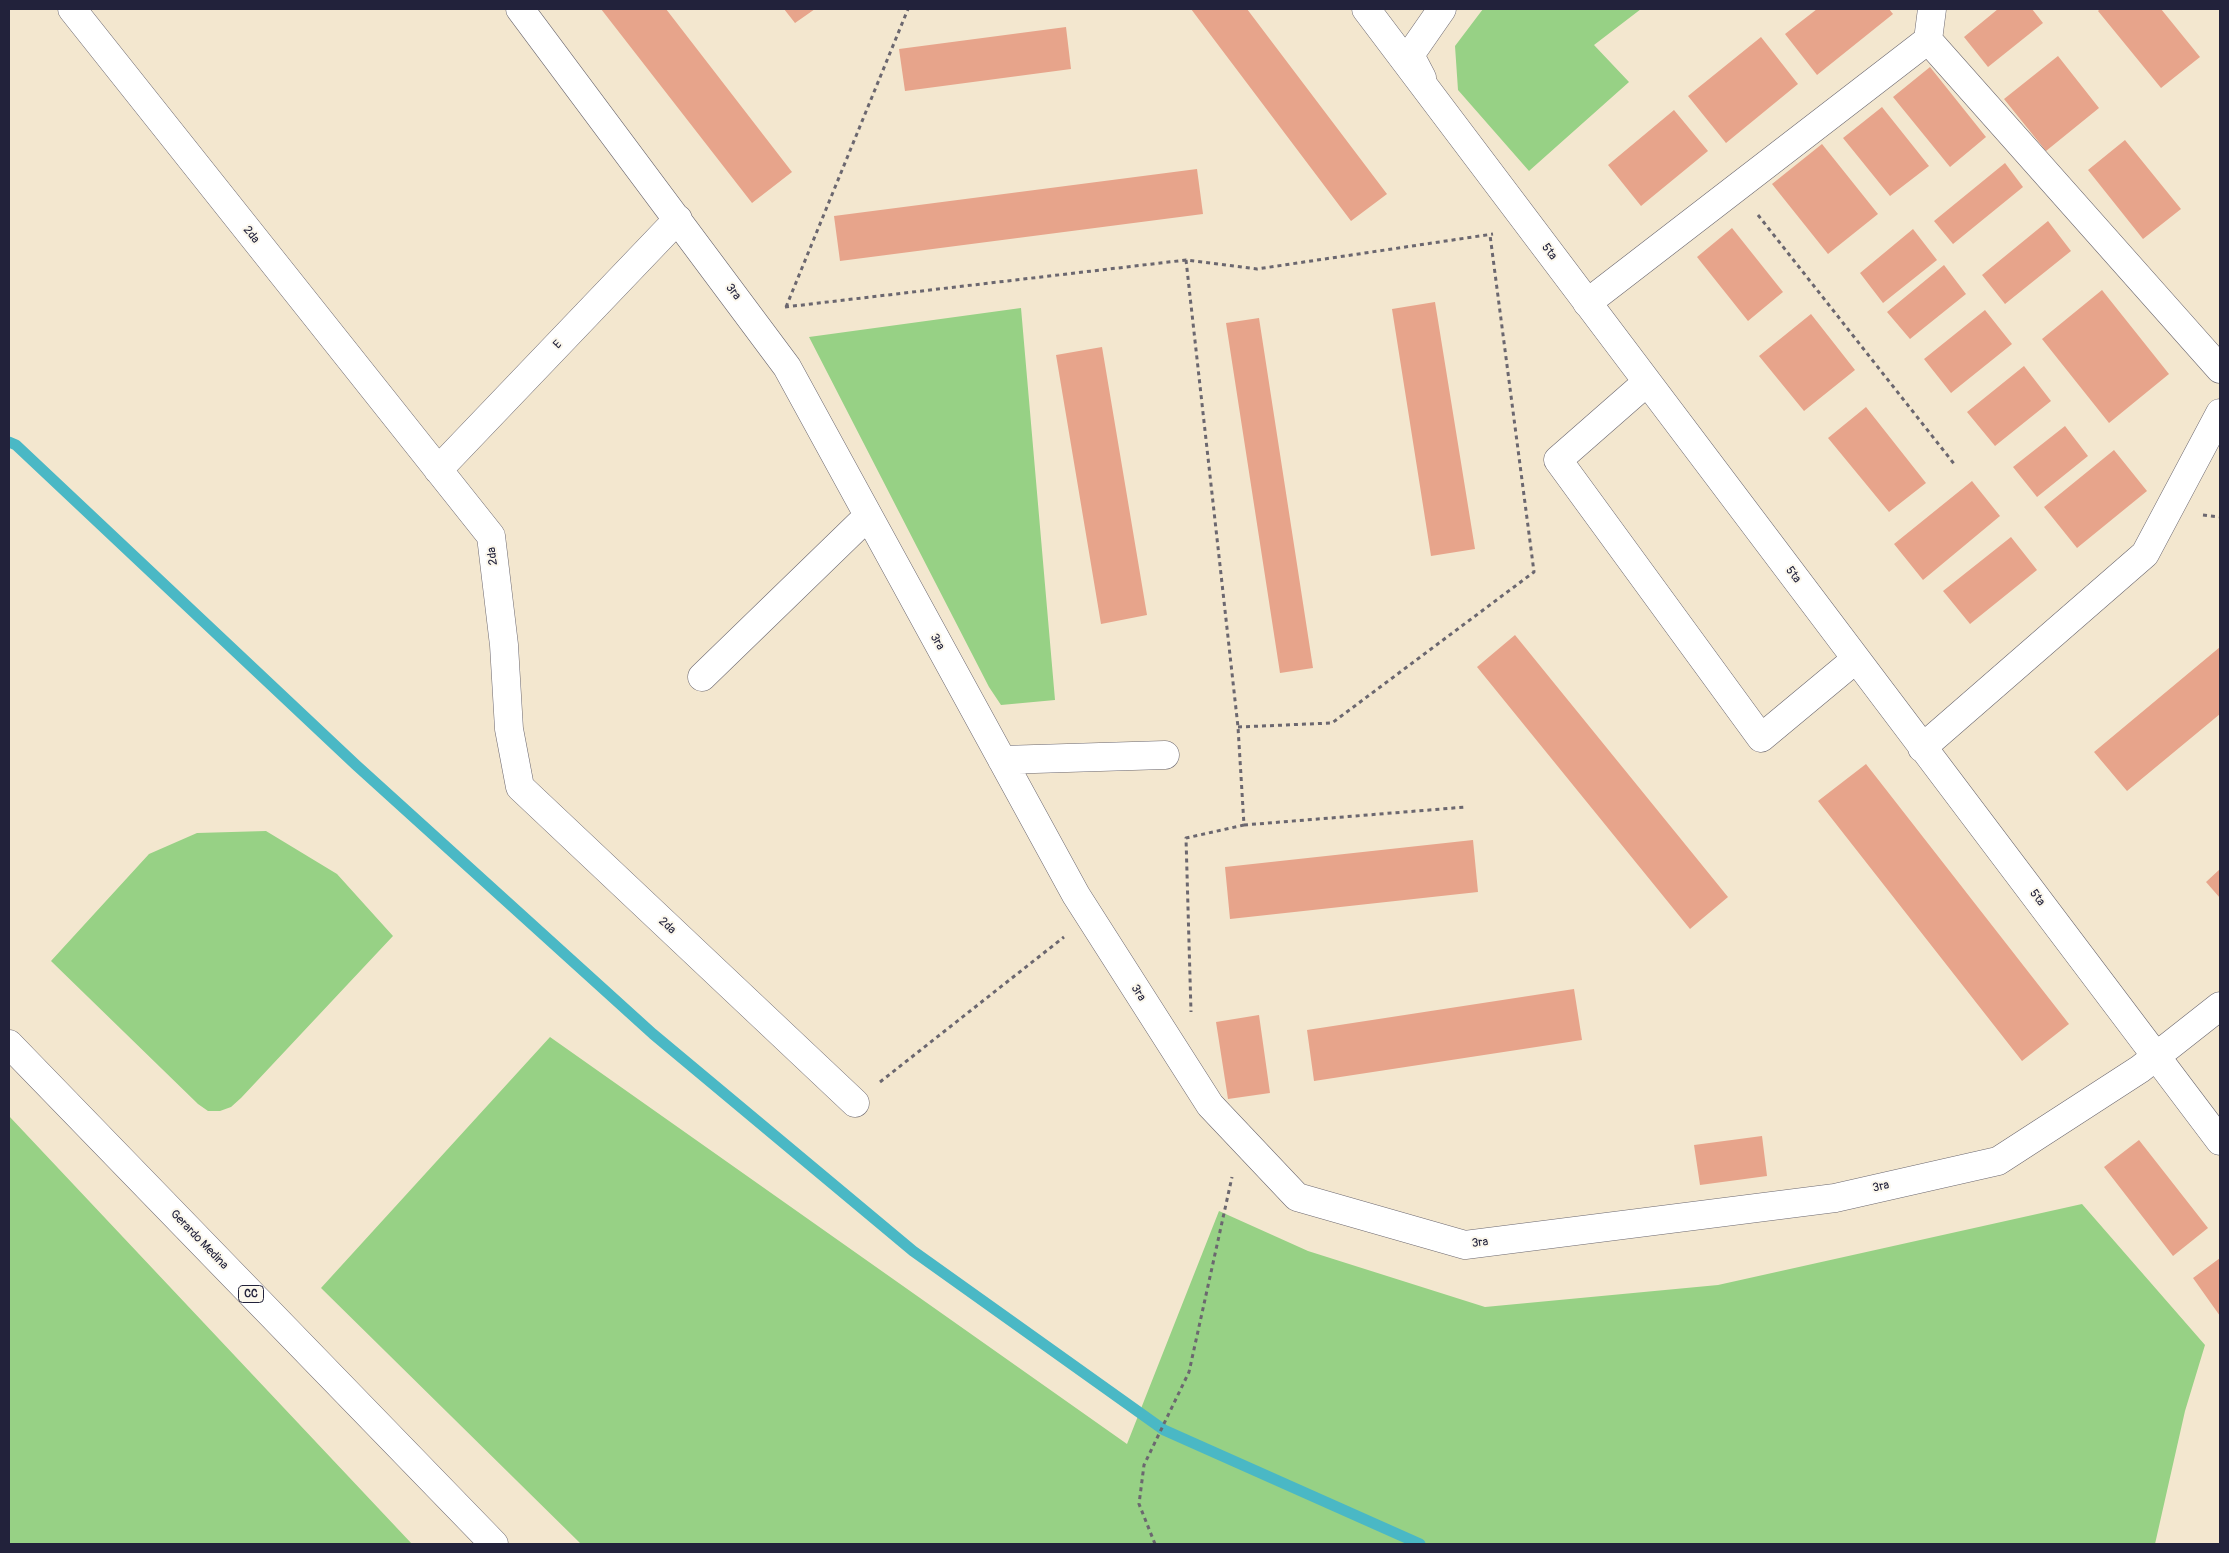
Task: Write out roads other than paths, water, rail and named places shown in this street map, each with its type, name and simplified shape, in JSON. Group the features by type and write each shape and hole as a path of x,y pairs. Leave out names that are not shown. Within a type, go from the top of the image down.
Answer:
{"street":[{"name":"2da","path":"72,9 491,536 504,645 509,729 520,787 855,1103"},
{"name":"3ra","path":"520,9 787,367 1002,760 1090,916 1210,1105 1297,1197 1465,1245 1835,1198 1998,1161 2140,1069 2220,1006"},
{"name":"5ta","path":"1366,9 2220,1141"},
{"path":"1428,90 1410,55 1442,9"},
{"path":"1587,303 1928,40 1932,9"},
{"path":"1928,40 2220,369"},
{"name":"E","path":"438,470 678,219"},
{"path":"1647,382 1558,460 1761,738 1856,659"},
{"path":"1922,748 2145,554 2220,413"},
{"path":"702,677 868,516"},
{"path":"1002,760 1165,755"},
{"name":"Gerardo Medina","path":"9,1044 494,1544"}],"waterway":[{"path":"9,442 16,445 356,765 653,1034 913,1251 1164,1430 1420,1544"}]}
